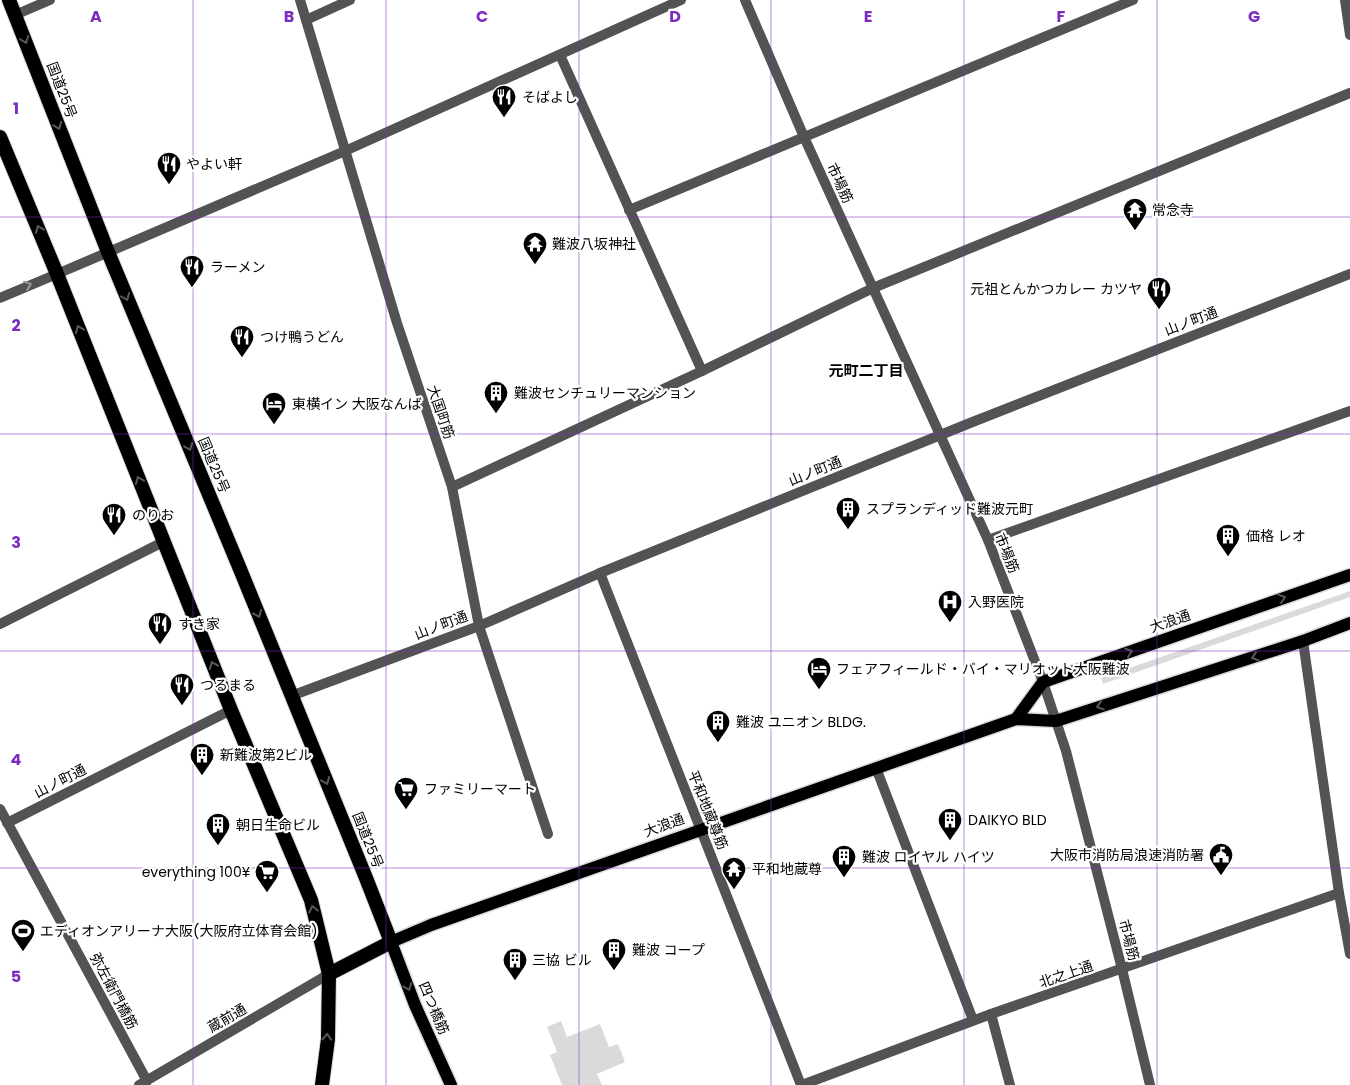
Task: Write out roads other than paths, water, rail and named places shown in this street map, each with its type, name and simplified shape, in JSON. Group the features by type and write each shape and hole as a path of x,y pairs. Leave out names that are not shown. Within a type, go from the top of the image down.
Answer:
{"highway":[{"name":"国道25号","path":"9,0 108,252 391,942"},
{"path":"0,137 57,274 231,710 311,900 329,974 328,1040 322,1085"},
{"name":"大浪通","path":"329,974 391,942"}],"main road":[{"name":"大浪通","path":"1043,682 1350,574"},
{"name":"大浪通","path":"391,942 431,925 1016,719 1056,721 1303,642 1350,623"},
{"path":"1016,719 1043,682"},
{"name":"四つ橋筋","path":"391,942 415,1005 451,1085"}],"street":[{"path":"15,15 50,0"},
{"name":"大国町筋","path":"300,0 397,323 452,487 479,626 548,834"},
{"path":"306,20 350,0"},
{"path":"0,298 345,152 681,0"},
{"name":"市場筋","path":"745,0 804,137 988,540 1043,682 1066,751 1150,1085"},
{"path":"629,210 1133,0"},
{"path":"1345,0 1350,35"},
{"path":"560,55 702,371"},
{"path":"452,487 702,371 874,288 1350,93"},
{"name":"山ノ町通","path":"291,696 479,626 600,573 939,436 1350,274"},
{"path":"988,540 1350,411"},
{"path":"0,624 163,542"},
{"name":"平和地蔵尊筋","path":"600,573 801,1085"},
{"path":"1303,642 1339,892 1350,954"},
{"name":"山ノ町通","path":"7,823 231,710"},
{"path":"876,768 973,1020"},
{"name":"弥左衛門橋筋","path":"0,809 143,1083"},
{"name":"北之上通","path":"801,1085 973,1020 1339,892"},
{"name":"蔵前通","path":"143,1083 329,974"},
{"path":"991,1014 1010,1085"}],"place":[{"name":"そばよし","path":"504,118"},
{"name":"やよい軒","path":"169,185"},
{"name":"常念寺","path":"1135,231"},
{"name":"難波八坂神社","path":"535,265"},
{"name":"ラーメン","path":"192,288"},
{"name":"元祖とんかつカレー カツヤ","path":"1159,310"},
{"name":"つけ鴨うどん","path":"242,358"},
{"name":"難波センチュリーマンション","path":"496,414"},
{"name":"東横イン 大阪なんば","path":"274,425"},
{"name":"スプランディッド難波元町","path":"848,530"},
{"name":"のりお","path":"114,536"},
{"name":"価格 レオ","path":"1228,557"},
{"name":"入野医院","path":"950,623"},
{"name":"すき家","path":"160,645"},
{"name":"フェアフィールド・バイ・マリオット大阪難波","path":"819,690"},
{"name":"つるまる","path":"182,706"},
{"name":"難波 ユニオン BLDG.","path":"718,743"},
{"name":"新難波第2ビル","path":"202,776"},
{"name":"ファミリーマート","path":"406,810"},
{"name":"DAIKYO BLD","path":"950,841"},
{"name":"朝日生命ビル","path":"218,846"},
{"name":"大阪市消防局浪速消防署","path":"1221,876"},
{"name":"難波 ロイヤル ハイツ","path":"844,878"},
{"name":"平和地蔵尊","path":"734,890"},
{"name":"everything 100¥","path":"267,893"},
{"name":"エディオンアリーナ大阪(大阪府立体育会館)","path":"23,952"},
{"name":"難波 コープ","path":"614,971"},
{"name":"三協 ビル","path":"515,981"}],"district":[{"name":"元町二丁目","path":"866,370"}]}
